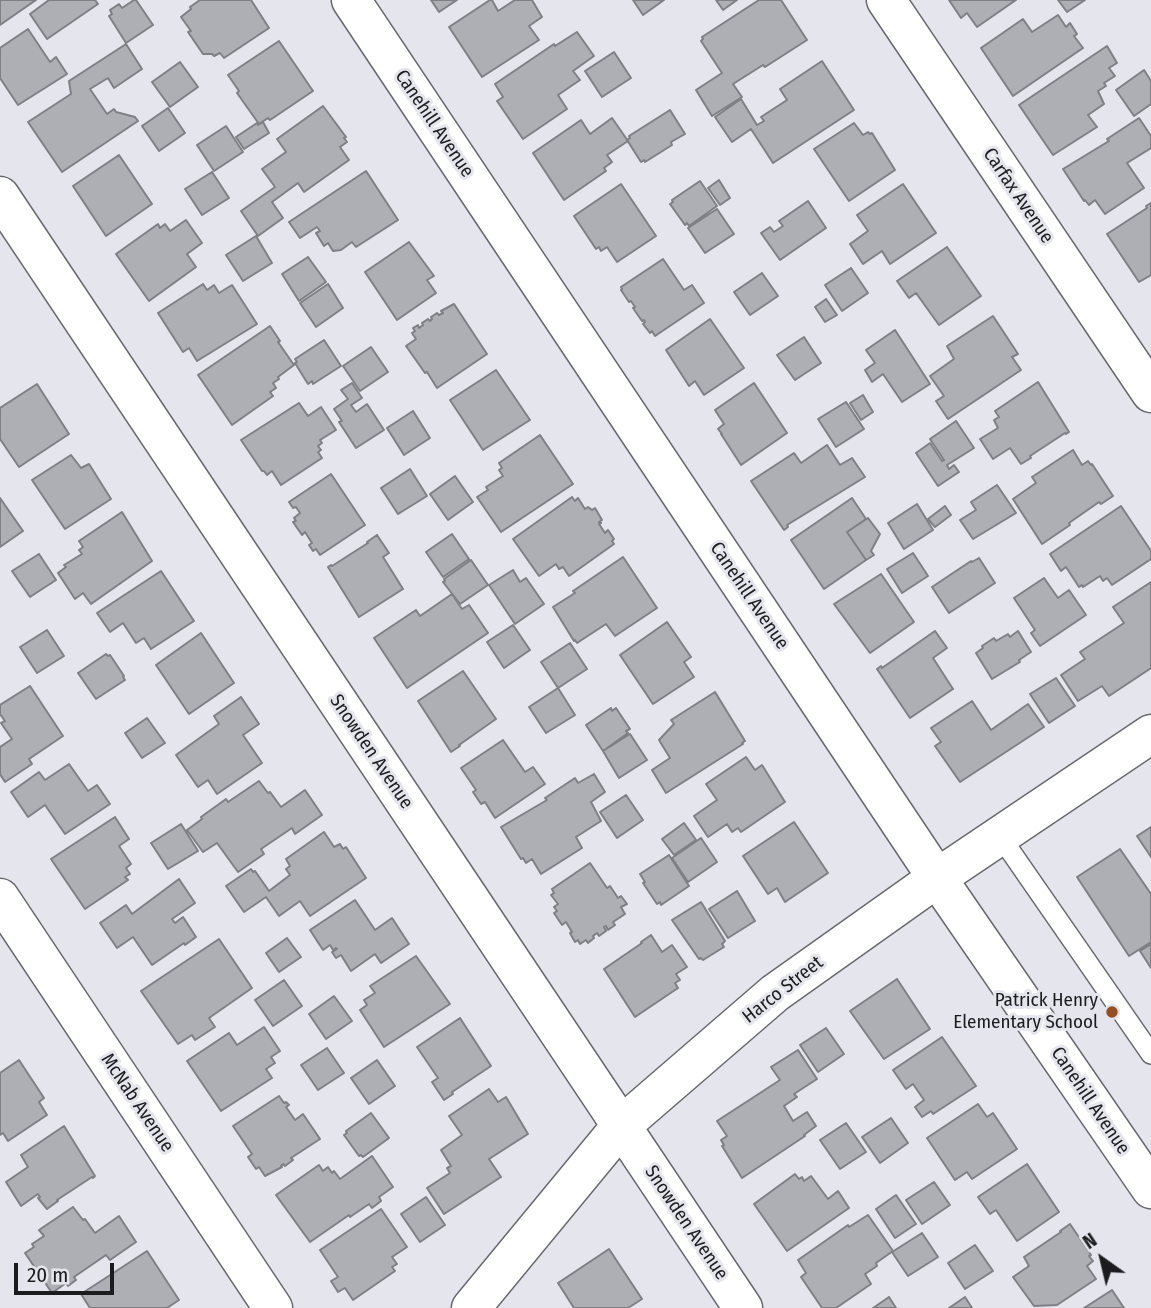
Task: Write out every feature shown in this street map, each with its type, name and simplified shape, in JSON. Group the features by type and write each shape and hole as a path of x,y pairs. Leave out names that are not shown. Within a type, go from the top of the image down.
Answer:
{"street":[{"name":"Canehill Avenue","path":"351,0 937,878 1145,1167"},
{"name":"Carfax Avenue","path":"886,0 1151,393"},
{"name":"Snowden Avenue","path":"0,196 743,1308"},
{"name":"Harco Street","path":"471,1308 621,1125 775,993 937,878 1151,734"},
{"name":"McNab Avenue","path":"0,898 273,1308"}],"lane":[{"path":"1000,836 1151,1054"}],"building":[{"path":"0,0 36,0 0,25"},
{"path":"49,0 95,0 98,4 47,39 30,14"},
{"path":"134,0 153,25 126,43 109,16 112,14 110,10 119,4 122,8"},
{"path":"200,0 251,0 269,28 224,58 220,53 214,56 203,54 181,17"},
{"path":"431,0 457,0 439,12"},
{"path":"490,0 498,11 515,0 532,0 542,17 529,26 539,40 482,77 449,27"},
{"path":"633,0 664,0 643,15"},
{"path":"716,0 737,0 723,10"},
{"path":"759,0 781,0 807,40 733,84 742,97 712,116 696,90 722,73 701,41 702,37"},
{"path":"949,0 1016,0 977,27 967,13 961,18"},
{"path":"1058,0 1085,0 1067,12"},
{"path":"1058,15 1066,27 1070,23 1077,34 1074,36 1083,48 1013,96 981,48 1023,19 1032,32"},
{"path":"28,29 50,62 56,57 67,74 18,105 0,78 0,48"},
{"path":"577,32 594,56 573,71 580,80 558,95 567,109 523,139 497,101 503,97 495,84 554,44 555,46"},
{"path":"279,41 313,91 270,120 268,118 259,124 228,75"},
{"path":"126,44 142,69 114,88 108,78 90,89 107,114 114,109 135,117 138,121 62,172 28,122 71,94 69,81"},
{"path":"1107,46 1117,63 1109,68 1115,76 1098,91 1104,104 1088,115 1097,127 1053,155 1019,105"},
{"path":"614,52 631,78 602,97 585,71"},
{"path":"822,61 854,110 773,163 751,129 732,142 715,117 741,99 757,125 764,121 761,117 787,100 780,89"},
{"path":"180,62 198,87 170,107 152,82"},
{"path":"1144,70 1151,81 1151,104 1134,116 1116,90"},
{"path":"323,106 346,137 344,138 347,142 340,147 349,160 304,192 298,183 272,202 283,218 258,236 241,211 275,187 262,169 286,152 277,139"},
{"path":"168,108 185,133 159,151 142,126"},
{"path":"670,110 685,134 671,142 672,145 641,162 627,140 629,136"},
{"path":"612,118 628,141 607,155 612,162 604,168 606,171 564,200 533,153 581,120 590,134"},
{"path":"1139,118 1151,136 1151,148 1127,163 1144,188 1105,214 1095,200 1089,205 1084,201 1063,169 1109,141 1107,139"},
{"path":"263,122 269,133 244,149 236,137"},
{"path":"854,123 863,135 872,133 895,170 849,201 814,149"},
{"path":"226,126 243,152 214,171 197,145"},
{"path":"119,155 152,204 106,236 73,186"},
{"path":"366,171 398,220 356,247 352,242 341,250 333,251 328,243 324,246 316,233 320,231 317,227 300,238 289,222"},
{"path":"212,172 229,198 202,215 185,189"},
{"path":"719,180 730,198 720,205 708,188"},
{"path":"700,181 717,206 689,226 687,223 685,225 670,204"},
{"path":"621,184 656,236 617,262 607,247 601,251 599,247 596,249 574,216"},
{"path":"903,184 936,233 890,264 882,251 863,264 850,244 868,231 857,215"},
{"path":"808,201 826,228 780,260 761,233 770,227 774,232 783,226 779,221"},
{"path":"1151,203 1151,275 1139,282 1107,234"},
{"path":"717,209 734,234 705,253 688,228"},
{"path":"186,220 202,243 187,254 196,267 149,301 116,254 158,224 160,228 165,224 170,231"},
{"path":"256,236 272,263 243,281 226,255"},
{"path":"409,242 434,276 427,280 436,293 397,320 365,272"},
{"path":"947,247 981,296 939,325 916,293 909,298 897,281"},
{"path":"308,257 326,282 299,301 282,274"},
{"path":"663,259 684,290 692,285 704,303 655,336 643,324 644,320 642,321 621,287"},
{"path":"851,268 868,293 842,311 825,285"},
{"path":"762,273 778,296 750,315 734,292"},
{"path":"203,284 207,290 214,285 219,293 232,285 257,324 197,361 189,348 183,352 158,313"},
{"path":"328,284 343,308 316,327 300,303"},
{"path":"826,299 837,315 825,322 815,307"},
{"path":"454,304 487,354 437,388 406,346 416,339 412,333 415,331 413,328 418,325 419,328 422,323 428,319 430,321 431,317 443,313 441,311"},
{"path":"993,316 1018,354 1012,357 1021,370 948,419 936,401 944,396 930,376 954,359 947,346"},
{"path":"710,319 744,368 704,395 695,381 689,386 666,350"},
{"path":"270,326 294,365 273,383 276,388 270,392 273,396 232,425 198,375"},
{"path":"895,330 930,384 902,402 883,374 872,382 865,370 875,363 866,350"},
{"path":"804,337 821,363 795,380 777,355"},
{"path":"324,340 341,366 313,384 312,381 308,384 295,359"},
{"path":"371,347 388,372 360,391 343,366"},
{"path":"496,370 530,420 483,450 450,400"},
{"path":"1038,382 1069,432 1021,464 1010,448 993,459 980,439 998,428 994,420 999,417 995,411"},
{"path":"352,383 362,398 351,405 356,412 367,404 384,430 356,448 334,409 348,399 341,390"},
{"path":"754,383 787,433 741,465 718,429 724,424 715,410"},
{"path":"37,384 69,434 19,467 0,439 0,408"},
{"path":"863,395 873,412 861,420 850,403"},
{"path":"846,402 864,429 836,447 818,419"},
{"path":"299,403 308,416 321,407 336,430 320,440 322,443 318,446 321,450 318,452 322,458 281,485 272,471 267,475 262,471 241,440"},
{"path":"413,411 430,438 404,455 387,428"},
{"path":"956,421 974,448 947,465 949,469 954,465 959,472 938,486 916,453 930,443 942,461 944,460 930,439"},
{"path":"540,435 573,484 501,532 477,497 488,490 486,487 503,476 499,463"},
{"path":"827,445 840,465 852,458 865,477 787,525 784,530 751,481 794,453 801,463"},
{"path":"1073,450 1082,465 1088,461 1092,464 1113,496 1101,504 1099,502 1042,544 1013,499 1036,483 1032,477"},
{"path":"71,455 81,468 89,464 111,499 65,529 32,480"},
{"path":"410,469 427,496 398,514 381,488"},
{"path":"331,474 365,525 320,555 309,545 312,543 305,532 302,535 293,522 300,513 289,502"},
{"path":"455,476 473,502 448,520 430,494"},
{"path":"997,485 1016,513 973,539 960,520 976,510 971,502"},
{"path":"572,497 575,501 578,498 585,509 595,508 602,520 599,524 605,533 608,530 614,544 569,576 563,567 559,569 556,564 539,576 513,539"},
{"path":"0,498 23,531 0,547"},
{"path":"852,498 866,519 847,532 866,560 824,589 791,540"},
{"path":"917,504 933,530 904,549 888,523"},
{"path":"945,506 951,515 935,527 928,519"},
{"path":"1121,506 1151,551 1151,559 1112,585 1107,578 1103,581 1100,576 1079,587 1066,567 1061,571 1050,554"},
{"path":"122,512 152,561 91,604 83,593 75,599 58,573 66,567 64,565 82,554 79,550 83,547 79,541"},
{"path":"868,518 880,534 871,551 874,555 866,560 847,532"},
{"path":"452,534 469,559 443,577 426,552"},
{"path":"377,535 389,553 383,557 403,589 359,617 328,567"},
{"path":"913,553 928,576 902,593 887,569"},
{"path":"39,554 56,580 30,597 12,571"},
{"path":"623,557 657,608 615,636 606,624 577,643 553,607"},
{"path":"979,558 995,583 949,613 932,587"},
{"path":"471,560 488,585 460,604 443,582"},
{"path":"513,570 520,582 526,578 544,604 515,624 489,585"},
{"path":"161,571 194,621 151,649 144,638 136,643 123,623 110,632 97,613"},
{"path":"881,574 914,622 870,653 834,604"},
{"path":"1044,578 1058,598 1069,590 1086,615 1040,646 1031,633 1035,630 1014,598"},
{"path":"1151,582 1151,668 1109,696 1102,686 1078,701 1061,675 1085,659 1080,652 1124,623 1113,607"},
{"path":"452,594 462,609 469,605 488,633 407,688 374,638 416,610 420,616"},
{"path":"667,622 691,657 684,662 694,677 653,704 620,655"},
{"path":"513,625 530,650 504,668 487,642"},
{"path":"47,630 64,656 37,673 20,647"},
{"path":"935,631 947,648 933,658 953,689 910,718 877,669"},
{"path":"1018,631 1031,652 992,679 976,653 994,638 996,641 1008,634 1010,637"},
{"path":"201,633 234,683 189,714 156,665"},
{"path":"570,643 587,669 558,688 541,662"},
{"path":"106,654 110,655 125,680 96,699 78,673"},
{"path":"463,671 496,719 451,752 418,701"},
{"path":"1056,678 1075,706 1049,723 1030,694"},
{"path":"30,686 63,736 29,759 32,764 5,782 0,774 0,747 12,739 1,723 5,721 0,714 0,705"},
{"path":"558,688 575,715 546,733 529,707"},
{"path":"715,692 745,741 666,793 652,770 670,758 659,740 674,724 671,720"},
{"path":"241,697 259,724 243,735 262,763 217,794 208,780 198,787 176,755 219,724 214,716"},
{"path":"972,701 991,730 1028,704 1044,727 960,782 935,746 941,742 931,728"},
{"path":"611,708 612,711 616,708 630,729 603,751 586,725"},
{"path":"147,718 165,743 142,758 125,733"},
{"path":"630,734 647,760 619,778 603,751"},
{"path":"503,740 525,772 533,767 545,784 495,818 485,802 481,804 473,792 476,790 461,768"},
{"path":"746,757 755,770 762,765 785,802 741,832 738,828 732,832 727,824 708,837 694,816 717,800 706,784"},
{"path":"69,764 88,791 97,785 110,804 65,834 45,805 28,817 11,792 39,772 45,780"},
{"path":"594,774 605,792 591,802 601,821 576,837 582,848 541,874 532,859 526,863 521,859 501,827 547,800 545,798 575,778 578,783"},
{"path":"259,781 281,807 305,790 322,815 295,834 292,828 261,849 264,854 238,872 217,843 203,852 187,830 226,799 228,802"},
{"path":"626,795 643,820 617,838 600,812"},
{"path":"115,817 129,839 119,846 131,864 126,868 130,874 125,877 128,880 85,909 51,859"},
{"path":"794,822 828,873 785,902 777,888 768,894 743,856"},
{"path":"684,823 696,840 674,855 662,839"},
{"path":"181,824 198,851 168,869 151,843"},
{"path":"1151,827 1151,857 1137,836"},
{"path":"324,832 334,847 340,844 343,849 346,847 366,878 310,916 300,901 279,916 266,897 244,912 226,886 251,869 269,891 290,875 286,869 290,866 286,859"},
{"path":"701,838 717,862 688,882 672,858"},
{"path":"1120,849 1151,894 1151,942 1129,956 1077,877"},
{"path":"669,855 689,886 661,905 660,902 657,904 640,874"},
{"path":"590,863 607,888 610,886 618,898 621,896 627,904 621,907 625,914 613,922 615,925 608,930 604,927 606,931 599,936 597,933 588,943 586,940 580,944 578,940 575,942 566,922 562,925 554,913 557,911 554,907 558,904 551,895 554,893 552,889"},
{"path":"179,879 195,903 172,919 175,923 183,917 196,937 152,965 133,937 117,948 100,923 126,905 132,914"},
{"path":"737,891 755,921 728,938 709,909"},
{"path":"355,900 375,930 392,918 409,944 381,963 375,954 351,971 341,955 336,958 332,952 336,948 333,950 330,945 323,950 310,930"},
{"path":"701,902 725,941 722,944 724,947 703,960 699,959 672,920"},
{"path":"651,935 662,952 672,945 687,967 676,974 680,980 675,983 678,988 635,1017 604,969"},
{"path":"287,938 301,957 279,972 266,953"},
{"path":"219,939 252,988 209,1018 215,1027 195,1040 192,1035 178,1044 141,991"},
{"path":"1151,944 1151,968 1140,951"},
{"path":"416,956 450,1004 384,1047 360,1010 367,1005 364,1000 375,993 370,986"},
{"path":"897,979 930,1029 884,1059 850,1011"},
{"path":"284,980 302,1006 273,1026 255,1000"},
{"path":"334,996 352,1021 326,1039 309,1014"},
{"path":"460,1018 491,1066 444,1100 432,1082 438,1078 417,1047"},
{"path":"264,1027 280,1051 271,1057 275,1063 266,1069 272,1078 221,1111 187,1061 229,1033 237,1045"},
{"path":"826,1028 844,1054 818,1072 800,1045"},
{"path":"942,1037 976,1086 933,1114 931,1111 922,1117 915,1107 924,1100 913,1084 906,1089 893,1070"},
{"path":"327,1048 344,1073 318,1090 301,1065"},
{"path":"798,1050 817,1079 794,1094 797,1097 784,1106 793,1121 807,1112 816,1126 742,1178 722,1146 724,1145 721,1140 727,1136 717,1121 780,1080 771,1067"},
{"path":"19,1060 44,1098 39,1102 47,1115 8,1141 3,1133 0,1135 0,1073"},
{"path":"377,1060 395,1086 369,1104 351,1078"},
{"path":"489,1089 498,1102 506,1097 528,1134 489,1159 501,1177 444,1214 427,1188 450,1173 447,1168 451,1166 441,1150 462,1135 449,1116"},
{"path":"279,1096 289,1105 286,1107 295,1120 303,1114 320,1139 291,1158 293,1160 285,1166 283,1164 265,1176 248,1157 252,1154 233,1126"},
{"path":"978,1104 987,1117 993,1113 1017,1149 972,1179 967,1172 955,1180 927,1138"},
{"path":"371,1113 389,1138 363,1157 359,1156 344,1135"},
{"path":"891,1118 908,1143 880,1163 862,1137"},
{"path":"846,1123 866,1152 840,1169 820,1140"},
{"path":"64,1126 95,1176 47,1209 38,1194 21,1206 6,1182 28,1167 21,1155"},
{"path":"372,1156 393,1187 379,1197 381,1201 372,1208 369,1204 310,1242 276,1195 319,1165 323,1171 328,1167 332,1173 334,1171 340,1179"},
{"path":"1027,1164 1059,1212 1017,1241 996,1210 990,1214 978,1197"},
{"path":"795,1174 804,1181 811,1176 828,1199 838,1191 849,1208 787,1251 754,1204"},
{"path":"934,1182 950,1205 922,1224 906,1200"},
{"path":"896,1195 916,1224 895,1238 876,1209"},
{"path":"426,1197 445,1225 420,1242 401,1214"},
{"path":"73,1207 95,1233 119,1216 136,1242 110,1260 106,1255 74,1277 76,1280 68,1286 66,1283 52,1293 25,1253 44,1236 39,1230"},
{"path":"381,1209 407,1247 392,1257 397,1264 392,1267 395,1271 353,1300 345,1288 338,1292 331,1281 338,1277 320,1250"},
{"path":"868,1215 893,1251 865,1274 871,1284 836,1308 822,1308 801,1277 806,1273 798,1260 848,1225 849,1227"},
{"path":"1070,1224 1091,1255 1089,1256 1093,1261 1087,1266 1096,1279 1057,1305 1034,1306 1013,1277 1029,1266 1024,1257"},
{"path":"922,1233 938,1257 908,1276 892,1252"},
{"path":"975,1245 993,1271 965,1289 948,1263"},
{"path":"609,1249 642,1299 628,1308 574,1308 558,1283"},
{"path":"147,1251 179,1300 167,1308 90,1308 81,1294"},
{"path":"1112,1290 1124,1308 1084,1308"},
{"path":"889,1297 896,1308 873,1308"},
{"path":"965,1297 972,1308 949,1308"}],"place":[{"name":"Patrick Henry Elementary School","path":"1112,1012"}]}
